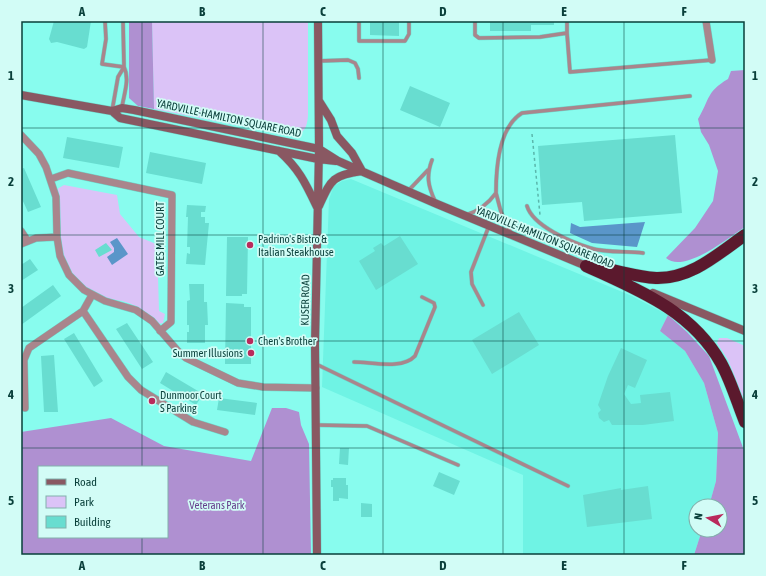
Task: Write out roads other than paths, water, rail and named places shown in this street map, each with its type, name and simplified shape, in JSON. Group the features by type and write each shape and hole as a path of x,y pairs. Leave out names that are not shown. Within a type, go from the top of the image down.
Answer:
{"highway":[{"path":"584,265 655,278 679,275 698,268 745,235"},
{"path":"584,265 656,299 688,322 700,334 721,363 745,422"}],"street":[{"name":"KUSER ROAD","path":"317,555 315,363 318,208 318,21"},
{"path":"706,21 712,60"},
{"name":"YARDVILLE-HAMILTON SQUARE ROAD","path":"21,95 112,111 122,108 181,119 318,149 338,161 464,216 745,332"},
{"path":"318,101 331,120 338,136 352,153 362,171 349,173 334,178 327,188 318,208"},
{"name":"YARDVILLE-HAMILTON SQUARE ROAD","path":"112,111 120,118 318,159 338,161"},
{"path":"21,135 39,154 51,179 56,203 57,237 60,256 69,275 76,283 92,295 136,310 152,321 186,358 238,383 263,387 316,388"},
{"path":"278,150 295,165 318,208"},
{"name":"GATES MILL COURT","path":"51,179 68,173 172,195 171,322 160,330"},
{"path":"21,231 24,242 57,237"},
{"path":"25,408 24,360 29,348 83,311 92,295"},
{"path":"83,311 128,377 141,390 193,422 204,427 225,432"}],"lane":[{"path":"105,21 106,39 102,64 124,67"},
{"path":"120,118 127,81 127,73 124,67 123,21"},
{"path":"359,21 359,41 405,41 409,34 409,21"},
{"path":"475,21 475,36 479,38 540,37 567,33"},
{"path":"567,21 570,72 712,60"},
{"path":"318,61 348,60 355,63 358,69 359,78"},
{"path":"112,111 118,77 124,67"},
{"path":"513,236 506,225 496,193 496,171 502,145 515,117 522,113 541,110 690,96"},
{"path":"432,160 428,170 428,182 437,204"},
{"path":"408,191 428,170"},
{"path":"464,216 477,212 485,206 496,193"},
{"path":"526,206 531,215 550,230 591,248 643,253"},
{"path":"483,305 472,284 471,272 489,226"},
{"path":"354,362 401,363 411,360 415,356 434,311 434,303 422,297"},
{"path":"315,363 568,486"},
{"path":"316,425 367,426 458,465"}],"water":[{"path":"645,222 637,247 592,243 570,233 571,223 580,227"},
{"path":"117,238 128,254 112,265 107,257 114,252 114,248 110,242"}],"place":[{"name":"Padrino's Bistro & Italian Steakhouse","path":"250,245"},
{"name":"Chen's Brother","path":"250,341"},
{"name":"Summer Illusions","path":"251,353"},
{"name":"Dunmoor Court S Parking","path":"152,401"}],"park label":[{"name":"Veterans Park","path":"217,505"}]}
